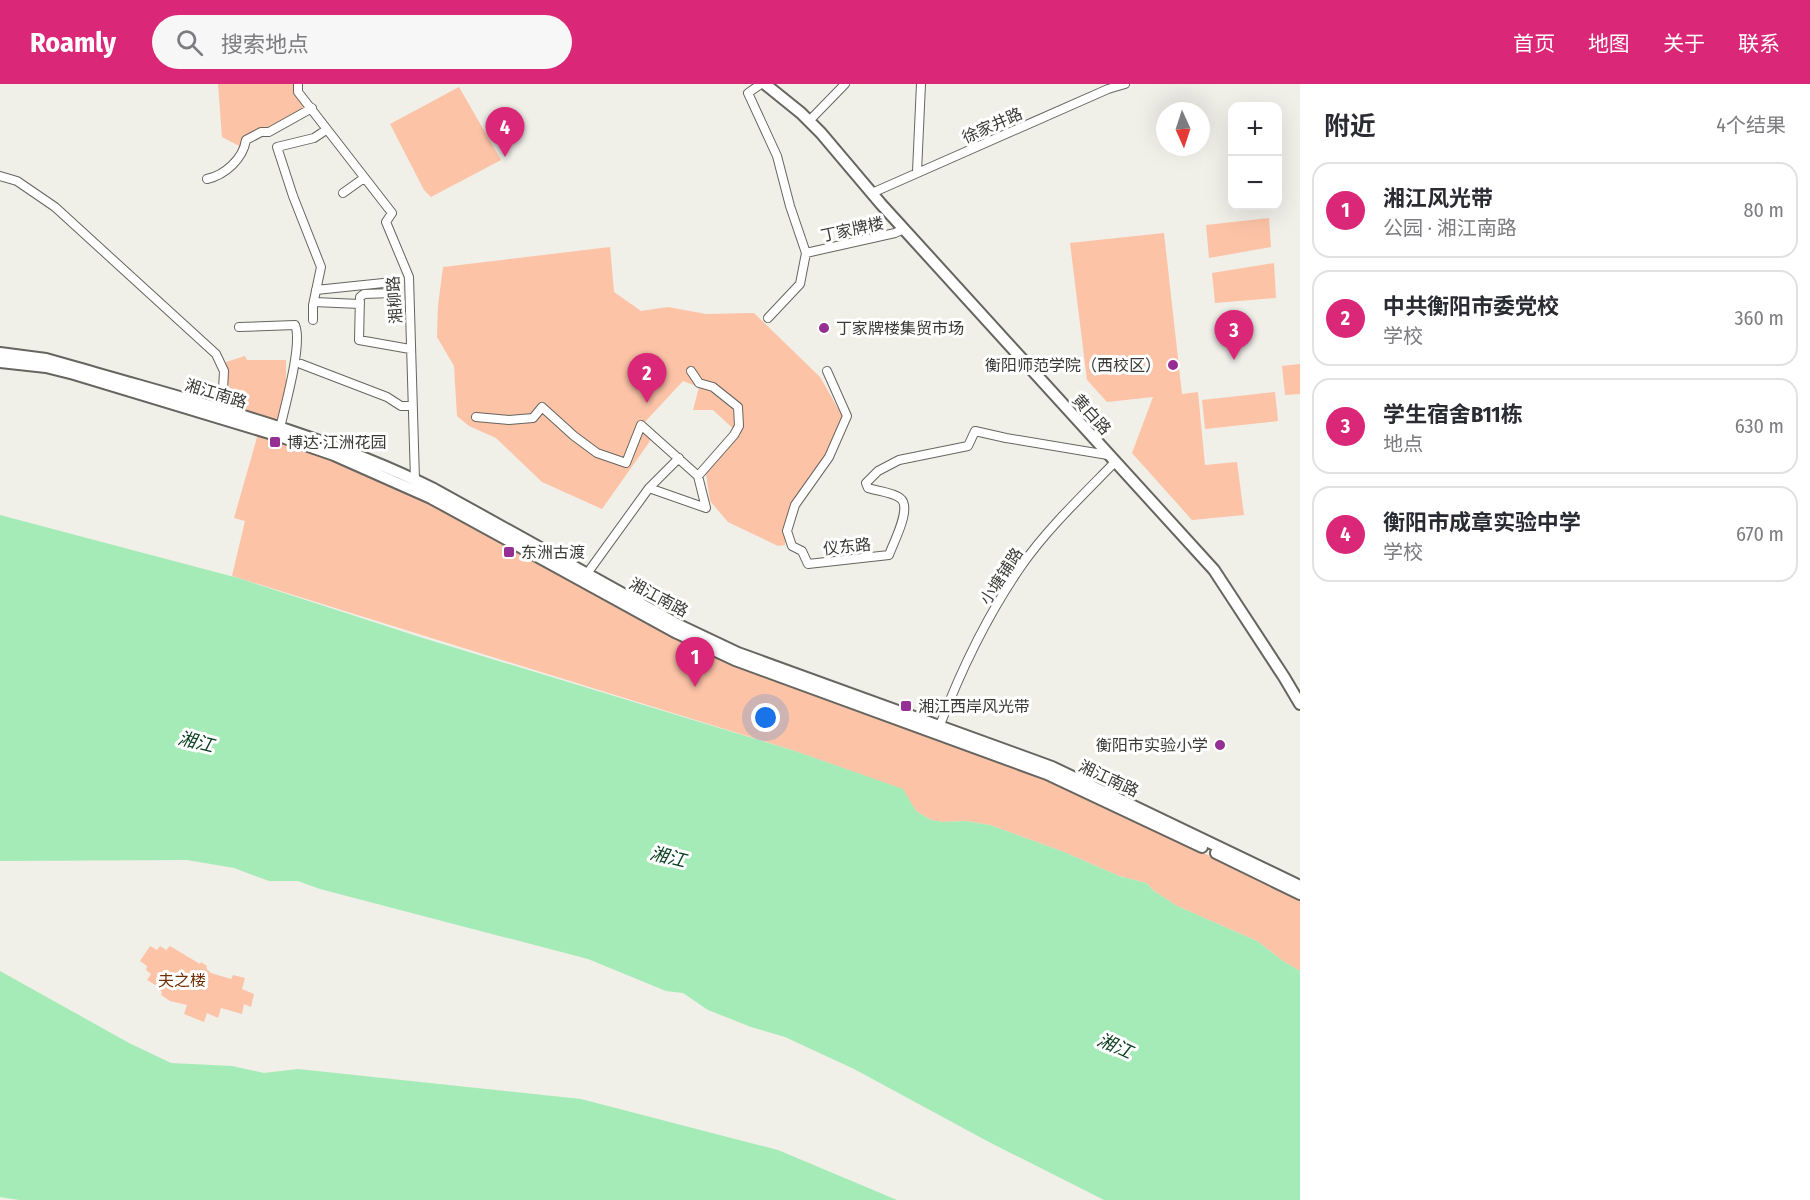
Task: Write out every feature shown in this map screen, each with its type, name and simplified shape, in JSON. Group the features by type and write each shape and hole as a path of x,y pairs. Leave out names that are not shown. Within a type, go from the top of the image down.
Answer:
{"main road":[{"name":"黄白路","path":"763,84 809,121 904,230 1214,570 1300,704"},
{"name":"湘江南路","path":"0,353 46,359 340,448 415,480 681,626 738,653 1052,767 1300,886"},
{"name":"湘江南路","path":"0,362 45,367 74,374 276,435 334,455 431,498 668,628 735,660 1047,774 1300,894"}],"street":[{"name":"湘柳路","path":"298,84 298,92 392,213 386,222 409,277 415,480"},
{"path":"763,84 748,93 777,156 789,206 806,253 800,284 768,318"},
{"path":"809,121 845,84"},
{"path":"917,172 921,84"},
{"name":"徐家井路","path":"872,193 1108,89 1125,84"},
{"path":"207,178 216,177 229,168 244,149 246,140 261,132 269,132 312,108"},
{"path":"313,320 321,267 293,196 277,147 314,138 326,130"},
{"path":"0,176 17,181 55,207 216,354 224,371 223,390"},
{"path":"344,193 364,178"},
{"name":"丁家牌楼","path":"806,253 904,230"},
{"path":"316,290 395,284 395,293 364,294 360,297 359,340 394,350 410,351"},
{"path":"314,302 360,304"},
{"path":"239,327 295,325 297,330 296,352 280,428"},
{"path":"301,364 387,398 393,403 412,406"},
{"path":"692,371 699,383 713,387 738,407 739,426 734,435 698,476"},
{"name":"仪东路","path":"827,371 847,416 829,456 795,505 787,531 792,546 802,551 808,564 889,555 905,505 902,499 895,495 868,488 866,483 878,471 899,460 968,446 975,431 1112,459"},
{"path":"476,417 509,420 533,418 542,407 597,453 626,463 641,425 698,476 706,508 649,488"},
{"path":"586,575 649,488 679,458"},
{"name":"小塘铺路","path":"940,725 952,693 997,604 1023,564 1112,459"}],"green space":[{"path":"218,84 294,84 293,93 306,107 269,129 261,128 243,137 241,147 222,137"},
{"path":"459,87 501,160 431,197 424,190 390,124"},
{"path":"1269,218 1271,247 1209,258 1206,225"},
{"path":"1164,233 1182,394 1198,392 1205,465 1237,462 1244,515 1192,520 1132,453 1153,397 1107,402 1087,380 1070,243"},
{"path":"610,247 614,292 641,311 668,307 706,314 754,313 820,377 844,419 826,457 785,529 785,545 778,546 728,522 710,501 706,474 738,433 713,410 693,410 699,387 683,381 643,424 655,434 602,509 542,482 496,438 469,426 457,416 454,366 437,337 443,267"},
{"path":"1274,263 1276,298 1215,303 1212,273"},
{"path":"245,356 247,360 286,360 286,392 278,418 273,420 237,409 226,402 226,362"},
{"path":"1300,364 1300,394 1285,395 1282,366"},
{"path":"1275,392 1278,421 1205,429 1202,400"},
{"path":"258,434 374,475 651,624 1043,777 1265,882 1300,901 1300,971 1257,941 1177,906 1146,883 1119,876 1064,852 990,825 966,821 931,820 916,811 902,789 795,751 232,576 245,521 234,518"},
{"name":"夫之楼","path":"150,946 157,950 160,946 166,950 170,946 200,964 201,962 211,973 231,979 233,975 245,978 242,989 254,994 251,1007 244,1004 242,1014 221,1008 218,1018 207,1013 204,1022 184,1014 187,1005 170,1001 161,995 162,992 156,988 157,986 147,980 151,974 146,970 147,966 140,961"}],"water":[{"name":"湘江","path":"0,515 238,578 423,638 795,751 903,789 916,811 931,820 966,821 990,825 1064,852 1119,876 1146,883 1177,906 1257,941 1300,971 1300,1200 1104,1200 989,1142 854,1069 785,1037 751,1027 708,1010 683,993 666,991 588,959 320,889 298,881 269,881 234,868 187,860 0,861"},
{"path":"0,971 129,1043 171,1063 232,1066 264,1073 298,1069 581,1099 778,1150 897,1200 19,1200 0,1197"}],"place":[{"name":"衡阳市成章实验中学","path":"505,157"},
{"name":"丁家牌楼集贸市场","path":"824,328"},
{"name":"学生宿舍B11栋","path":"1234,360"},
{"name":"衡阳师范学院（西校区）","path":"1173,365"},
{"name":"中共衡阳市委党校","path":"647,403"},
{"name":"博达·江洲花园","path":"275,442"},
{"name":"东洲古渡","path":"509,552"},
{"name":"湘江风光带","path":"695,687"},
{"name":"湘江西岸风光带","path":"906,706"},
{"name":"衡阳市实验小学","path":"1220,745"}]}
